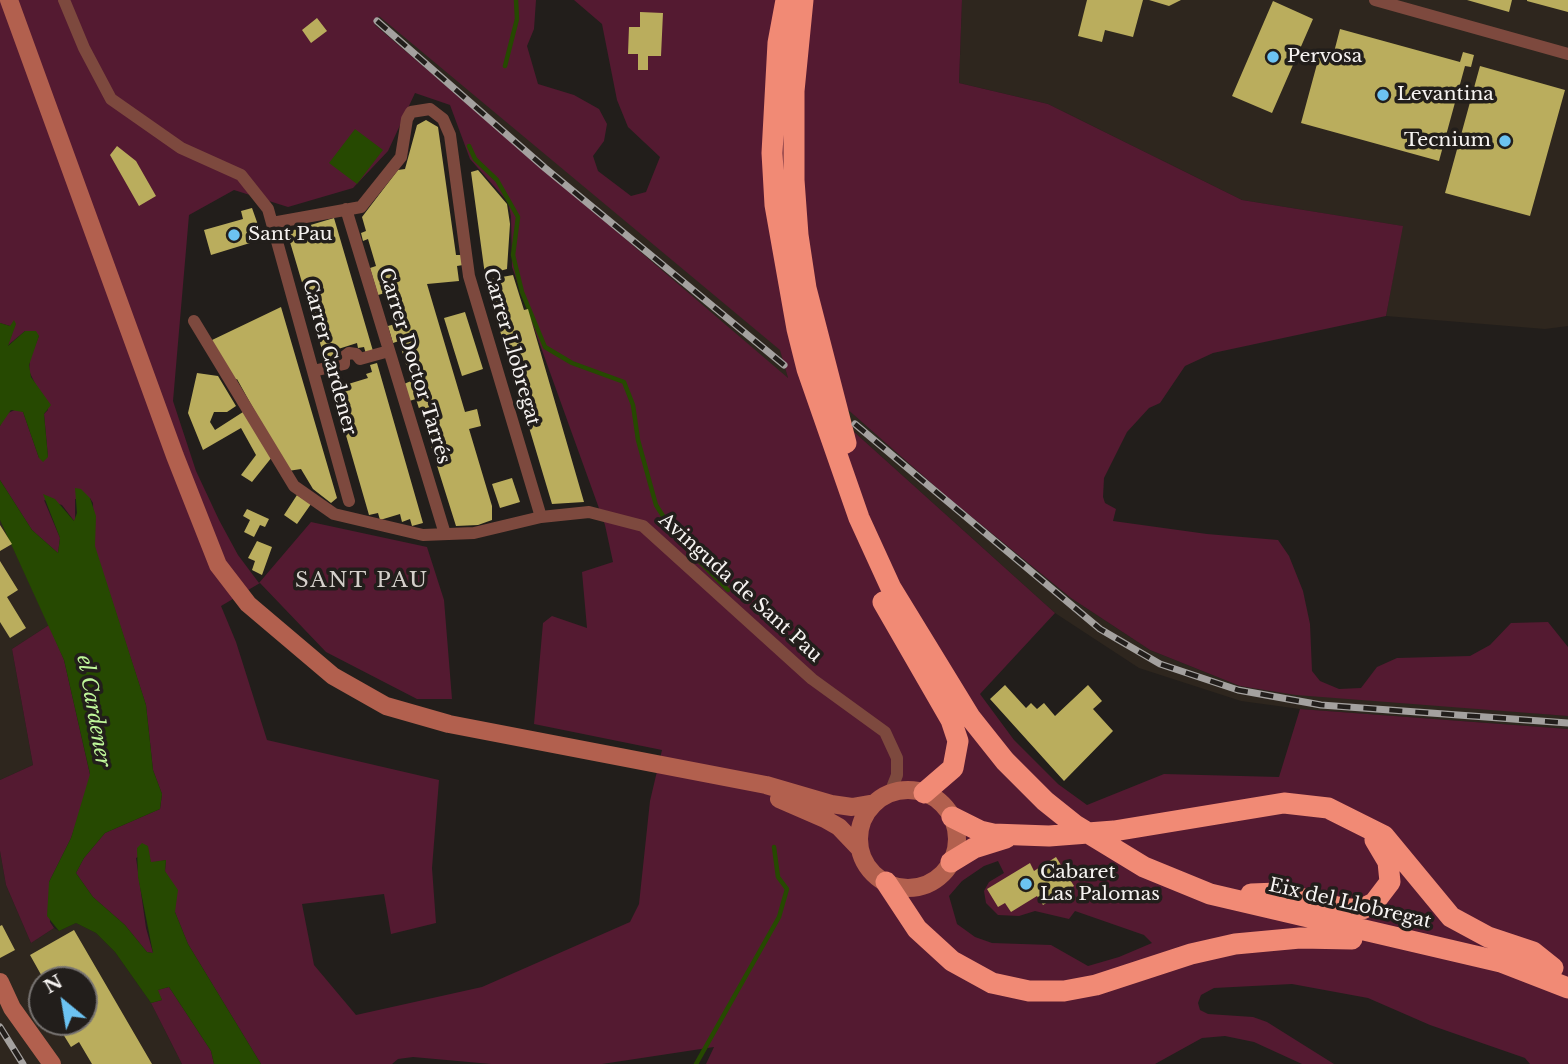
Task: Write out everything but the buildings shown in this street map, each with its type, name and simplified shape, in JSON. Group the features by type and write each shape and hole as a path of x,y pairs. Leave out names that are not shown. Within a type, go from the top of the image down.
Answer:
{"highway":[{"path":"786,0 773,99 772,153 777,259 792,347 826,469 868,573 951,720 958,741 953,768 904,788"},
{"path":"803,0 794,103 798,235 806,288 846,444 889,556 933,640 986,720 1038,778 1075,825 1132,854"},
{"path":"775,205 790,294 807,369 850,495 876,556 908,617 970,717 1005,761 1052,799"},
{"path":"952,817 980,831 1012,836 1114,831 1283,803 1328,808 1391,842 1451,917 1488,937 1533,952 1560,971"},
{"path":"1251,894 1278,893 1346,909 1362,909 1374,903 1390,883 1391,871 1380,847 1360,823"},
{"path":"951,862 974,848 1012,836"},
{"name":"Eix del Llobregat","path":"1132,854 1251,894 1460,940 1560,971"},
{"name":"Eix del Llobregat","path":"1132,854 1210,894 1318,922 1501,962 1568,988"},
{"path":"886,882 917,929 952,961 992,983 1029,991 1053,992 1082,988 1209,949 1268,939 1358,940 1451,952"}],"main road":[{"path":"9,0 218,565 248,604 333,676 386,706 449,724 733,781 766,785 831,804 852,807 875,803 904,788 940,802 952,817 957,839 951,862 936,879 920,886 900,887 886,882 869,868 860,849 839,827 733,781"},
{"path":"860,849 862,824 875,803"},
{"path":"0,982 12,1008 52,1064"}],"street":[{"name":"Carrer Cardener","path":"64,0 84,48 111,99 181,148 241,175 268,209 349,501"},
{"path":"1375,0 1568,54"},
{"name":"Carrer Llobregat","path":"346,209 361,207 401,157 411,112 430,109 443,119 450,135 469,276 541,517"},
{"path":"272,223 346,209"},
{"name":"Carrer Doctor Tarrés","path":"346,209 445,534"},
{"name":"Avinguda de Sant Pau","path":"194,321 294,486 334,514 423,535 474,533 541,517 589,512 643,526 812,679 885,732 895,748 904,788"},
{"path":"313,371 344,364 354,369 360,359 389,351"}],"shaded area":[{"path":"0,0 536,0 534,29 527,46 538,84 574,95 599,109 607,124 604,141 593,156 598,171 631,196 646,192 660,157 628,127 617,100 602,24 574,0 962,0 959,83 1048,104 1242,200 1403,226 1386,316 1213,353 1185,366 1160,403 1149,408 1127,432 1104,478 1105,503 1116,509 1113,521 1207,534 1278,540 1289,556 1303,591 1310,624 1312,671 1320,681 1339,689 1361,688 1377,667 1397,658 1470,656 1490,645 1511,623 1548,622 1568,647 1568,716 1296,695 1240,686 1150,650 1071,598 945,495 846,408 852,430 1055,613 980,694 1014,740 1058,784 1087,805 1164,774 1279,777 1300,709 1568,729 1568,1064 1530,1064 1525,1058 1430,1025 1368,998 1292,984 1214,988 1201,995 1198,1003 1200,1010 1208,1014 1253,1017 1267,1022 1334,1064 1302,1064 1254,1042 1225,1036 1202,1038 1155,1064 706,1064 714,1047 602,1064 491,1064 413,1057 398,1059 392,1064 261,1064 188,944 175,912 165,871 166,860 151,863 148,852 136,858 146,928 153,953 147,952 125,925 93,897 76,873 84,858 105,833 160,809 162,794 153,770 146,705 94,546 93,503 90,498 75,499 75,522 62,505 44,500 60,538 58,553 32,530 0,480 0,426 6,414 17,409 23,412 39,458 48,457 44,414 48,410 29,371 30,358 39,336 25,331 7,346 12,334 10,326 0,323","holes":["379,16 780,350 788,378 375,25","415,93 450,105 470,159 508,202 511,216 512,267 605,525 613,562 582,572 587,628 552,616 543,623 534,724 662,750 650,801 639,904 630,922 482,987 356,1015 314,965 302,904 384,894 391,934 436,923 432,868 439,780 267,740 236,642 221,606 260,583 326,652 417,699 452,699 444,600 427,547 311,522 259,583 238,555 219,520 196,471 173,401 189,215 234,190 288,207 353,188 388,151","998,861 1004,873 989,882 984,891 986,903 998,915 1019,916 1035,911 1069,919 1075,911 1144,935 1152,943 1088,966 1051,945 992,943 975,937 957,924 949,896 962,881 984,866"]},
{"path":"962,0 1568,0 1568,326 1545,329 1386,316 1402,226 1242,200 1048,104 959,83"},
{"path":"379,15 781,350 788,379 375,25"},
{"path":"845,407 945,495 1071,598 1150,650 1240,686 1568,716 1568,729 1300,709 1241,701 1139,668 1055,613 852,430"},
{"path":"0,520 49,625 12,649 33,765 0,780"},
{"path":"49,625 64,660 91,779 71,838 49,882 50,922 54,928 31,943 6,885 0,851 0,780 33,765 12,649"},
{"path":"0,851 6,885 31,943 54,928 59,931 76,923 96,933 115,952 151,1003 182,1064 0,1064"},
{"path":"169,987 211,1051 214,1064 182,1064 151,1003 162,1000 157,990"}],"water":[{"path":"355,129 383,150 357,184 329,163"},
{"path":"14,320 16,324 8,346 25,331 36,331 39,336 29,365 31,377 51,405 44,414 48,457 43,462 39,458 23,412 11,410 0,426 0,323 10,326"},
{"name":"el Cardener","path":"0,480 32,530 58,553 60,538 43,494 55,499 74,521 77,513 75,488 81,489 90,498 96,516 95,546 146,705 153,770 162,794 160,809 105,833 84,858 76,873 93,897 125,925 147,952 153,953 138,877 137,848 142,843 148,846 151,862 166,860 165,871 178,890 175,912 188,944 261,1064 214,1064 211,1051 169,987 158,990 162,1000 151,1003 115,952 96,933 76,923 59,931 47,916 49,882 71,838 90,774 64,660 0,520"}],"waterway":[{"path":"505,66 517,19 516,0"},
{"path":"469,146 475,159 497,180 518,217 513,255 522,292 545,347 572,363 624,382 633,405 638,440 656,505 679,541 728,590"},
{"path":"696,1064 779,917 787,889 778,877 774,847"}],"railway":[{"path":"377,21 545,168 784,365"},
{"path":"855,424 1100,629 1160,664 1238,690 1321,705 1568,723"},
{"path":"0,1027 23,1064"}],"place":[{"name":"Pervosa","path":"1273,57"},
{"name":"Levantina","path":"1383,95"},
{"name":"Tecnium","path":"1505,141"},
{"name":"Sant Pau","path":"234,235"},
{"name":"Cabaret Las Palomas","path":"1026,884"}],"district":[{"name":"SANT PAU","path":"362,581"}]}
